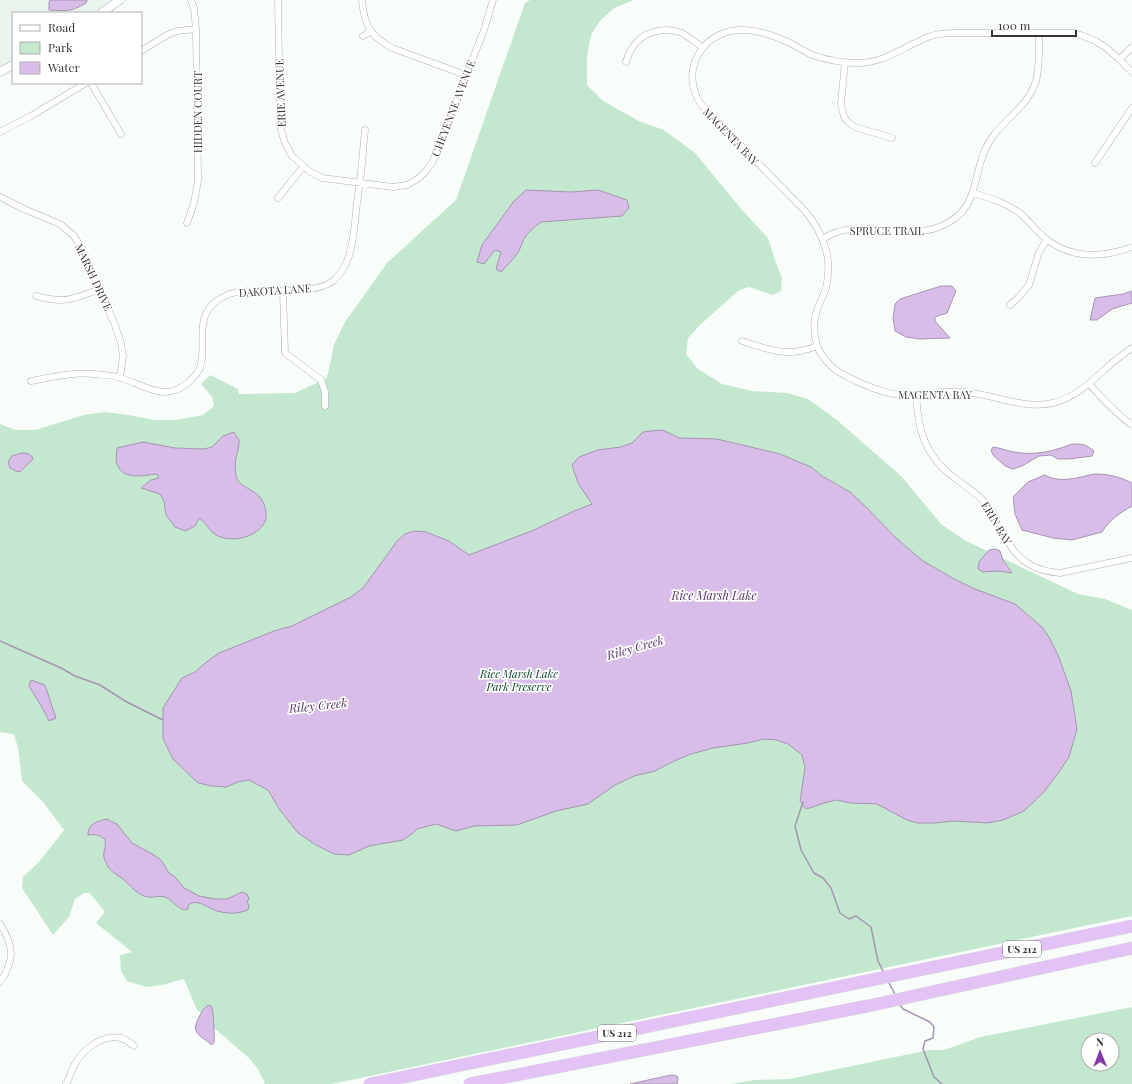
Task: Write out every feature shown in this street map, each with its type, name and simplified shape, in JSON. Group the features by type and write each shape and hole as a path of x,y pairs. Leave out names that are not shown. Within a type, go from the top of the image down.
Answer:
{"highway":[{"name":"US 212","path":"370,1084 1132,926"},
{"name":"US 212","path":"470,1084 868,1006 1132,948"}],"street":[{"path":"102,12 120,0"},
{"name":"HIDDEN COURT","path":"187,222 194,203 198,180 196,29 194,8 191,0"},
{"name":"ERIE AVENUE","path":"278,0 280,126 284,143 292,156 309,171 322,178 360,184"},
{"path":"362,0 363,13 370,32 382,43 466,75"},
{"name":"CHEYENNE AVENUE","path":"360,184 393,187 407,185 419,178 427,170 433,161 484,30 493,0"},
{"path":"142,50 177,30 196,29"},
{"path":"626,62 630,50 636,42 653,32 674,30 691,39 702,48"},
{"name":"MAGENTA BAY","path":"845,62 827,60 812,55 773,36 740,30 729,31 715,37 702,48 693,65 692,75 693,85 700,103 806,212 823,239 829,263 826,289 817,309 814,323 818,346 828,363 846,376 880,391 892,394 963,392 1029,405 1041,405 1053,403 1075,394 1132,348"},
{"path":"363,36 370,32"},
{"name":"SPRUCE TRAIL","path":"823,239 830,234 855,229 929,230 939,227 958,217 965,209 973,193 979,167 987,145 994,135 1025,101 1036,81 1039,59 1039,33"},
{"path":"892,138 855,127 844,117 841,104 845,62 858,63 889,57 929,37 941,34 1073,33 1085,36 1107,47 1132,72"},
{"path":"1120,59 1132,47"},
{"path":"0,72 12,66"},
{"path":"0,132 31,116 84,84"},
{"path":"92,84 121,134"},
{"path":"1095,163 1132,108"},
{"name":"DAKOTA LANE","path":"31,382 69,374 93,374 120,378 160,392 175,391 185,386 200,368 204,319 214,304 222,298 238,291 283,291 314,288 332,282 342,271 349,257 354,233 365,130"},
{"path":"278,198 303,167"},
{"path":"973,193 1001,202 1011,207 1047,240 1058,246 1084,254 1097,255 1110,254 1132,248"},
{"name":"MARSH DRIVE","path":"1,200 60,224 74,236 83,250 121,342 123,356 120,378"},
{"path":"1010,305 1029,285 1038,256 1047,240"},
{"path":"36,296 62,300 88,294 100,289"},
{"path":"283,291 285,353 321,380 325,392 325,406"},
{"path":"742,341 781,352 791,353 801,352 818,346"},
{"path":"1089,384 1110,408 1132,425"},
{"name":"ERIN BAY","path":"916,394 919,427 929,451 945,471 981,498 996,518 1014,551 1021,558 1039,569 1060,573 1132,558"},
{"path":"0,924 11,947 11,962 0,982"},
{"path":"66,1084 74,1065 92,1045 106,1039 122,1038 134,1046"}],"shaded area":[{"path":"0,0 120,0 102,12 12,12 12,66 0,72"}],"green space":[{"name":"Rice Marsh Lake Park Preserve","path":"530,0 634,0 614,8 600,21 591,35 587,56 587,85 603,101 639,121 664,130 695,153 742,210 768,238 782,278 781,291 773,295 749,287 738,291 700,325 688,338 686,354 698,369 722,384 752,391 787,393 808,399 837,420 901,476 942,525 966,541 1078,594 1105,599 1132,610 1132,916 332,1084 265,1084 258,1069 250,1059 213,1027 196,1008 184,979 162,985 146,987 127,981 121,971 120,955 132,952 96,923 105,912 90,893 84,893 75,899 69,917 53,935 22,888 23,877 39,862 64,830 43,802 22,781 18,748 14,734 0,732 0,424 16,430 35,430 84,415 105,412 155,420 176,420 203,415 214,406 212,397 201,384 210,375 238,389 239,394 295,393 327,378 334,345 346,320 387,263 456,200 525,3"},
{"path":"1132,1007 1132,1084 731,1084 754,1080 789,1079 929,1050 944,1050 980,1037"}],"water":[{"path":"50,0 87,0 86,3 76,8 65,11 49,10"},
{"path":"526,190 571,192 598,190 627,200 629,208 622,216 541,222 527,235 513,259 501,272 496,269 501,252 495,250 484,264 477,262 482,245 514,201"},
{"path":"941,286 952,286 956,291 947,313 935,317 935,321 950,338 920,339 906,337 895,331 893,318 895,304 900,299"},
{"path":"1132,291 1132,303 1112,309 1097,320 1090,320 1095,298 1123,294"},
{"name":"Rice Marsh Lake","path":"660,430 679,438 717,439 780,454 811,467 822,476 850,492 895,537 923,561 975,589 1015,604 1042,627 1058,655 1071,691 1077,729 1069,757 1044,792 1024,811 1003,820 988,823 953,821 917,823 907,820 877,804 850,803 837,800 806,809 800,801 805,767 802,755 788,744 776,740 764,739 713,748 691,754 655,771 634,776 615,785 588,804 556,811 517,825 474,826 456,831 436,824 417,829 403,840 369,846 349,855 334,854 316,845 298,833 280,810 268,790 249,780 238,782 226,787 198,783 173,759 163,739 163,708 182,678 195,672 219,653 274,631 292,626 351,597 363,588 397,541 405,534 414,531 426,532 449,541 469,555 534,530 592,504 578,483 572,465 579,457 598,450 621,447 632,443 643,432"},
{"path":"234,432 239,439 239,447 235,463 237,479 242,485 258,495 264,504 266,514 265,523 259,529 242,538 228,539 216,535 199,518 195,526 185,531 175,527 166,515 164,501 160,494 141,488 151,480 159,478 157,474 140,476 129,475 120,469 116,462 117,448 143,442 175,448 204,449 212,447 223,436"},
{"path":"1072,444 1081,444 1088,447 1094,451 1092,456 1058,459 1051,455 1039,456 1022,466 1013,469 1005,466 993,455 991,450 993,447 1011,452 1037,453 1051,451"},
{"path":"22,453 30,455 33,459 20,472 10,468 8,462 12,456"},
{"path":"1095,474 1114,476 1132,483 1132,506 1111,520 1102,532 1072,540 1053,538 1022,530 1015,514 1013,497 1028,482 1045,475 1051,478 1063,479"},
{"path":"996,549 1000,551 1003,560 1012,573 998,571 983,572 978,569 979,562 989,550"},
{"path":"31,680 45,685 56,718 49,721 29,686"},
{"path":"107,819 117,824 132,843 161,860 169,873 175,877 184,888 199,896 216,899 227,899 242,892 247,894 249,899 247,902 249,905 248,910 237,913 225,913 199,903 192,903 188,905 188,909 185,910 179,908 165,897 149,897 140,894 108,867 104,858 104,839 96,835 88,835 89,828 91,826 97,822"},
{"path":"209,1005 212,1007 213,1019 214,1043 212,1045 196,1031 196,1023 205,1007"},
{"path":"671,1075 677,1076 677,1084 630,1084"}],"waterway":[{"name":"Riley Creek","path":"0,641 61,668 75,676 100,685 125,701 163,720"},
{"name":"Riley Creek","path":"803,802 795,826 801,850 814,873 823,878 831,888 840,913 849,919 856,916 871,927 878,961 884,973"},
{"name":"Riley Creek","path":"888,981 896,996"},
{"name":"Riley Creek","path":"900,1005 903,1009 930,1022 934,1027 933,1038 925,1041 923,1049 934,1077 942,1084"}]}
